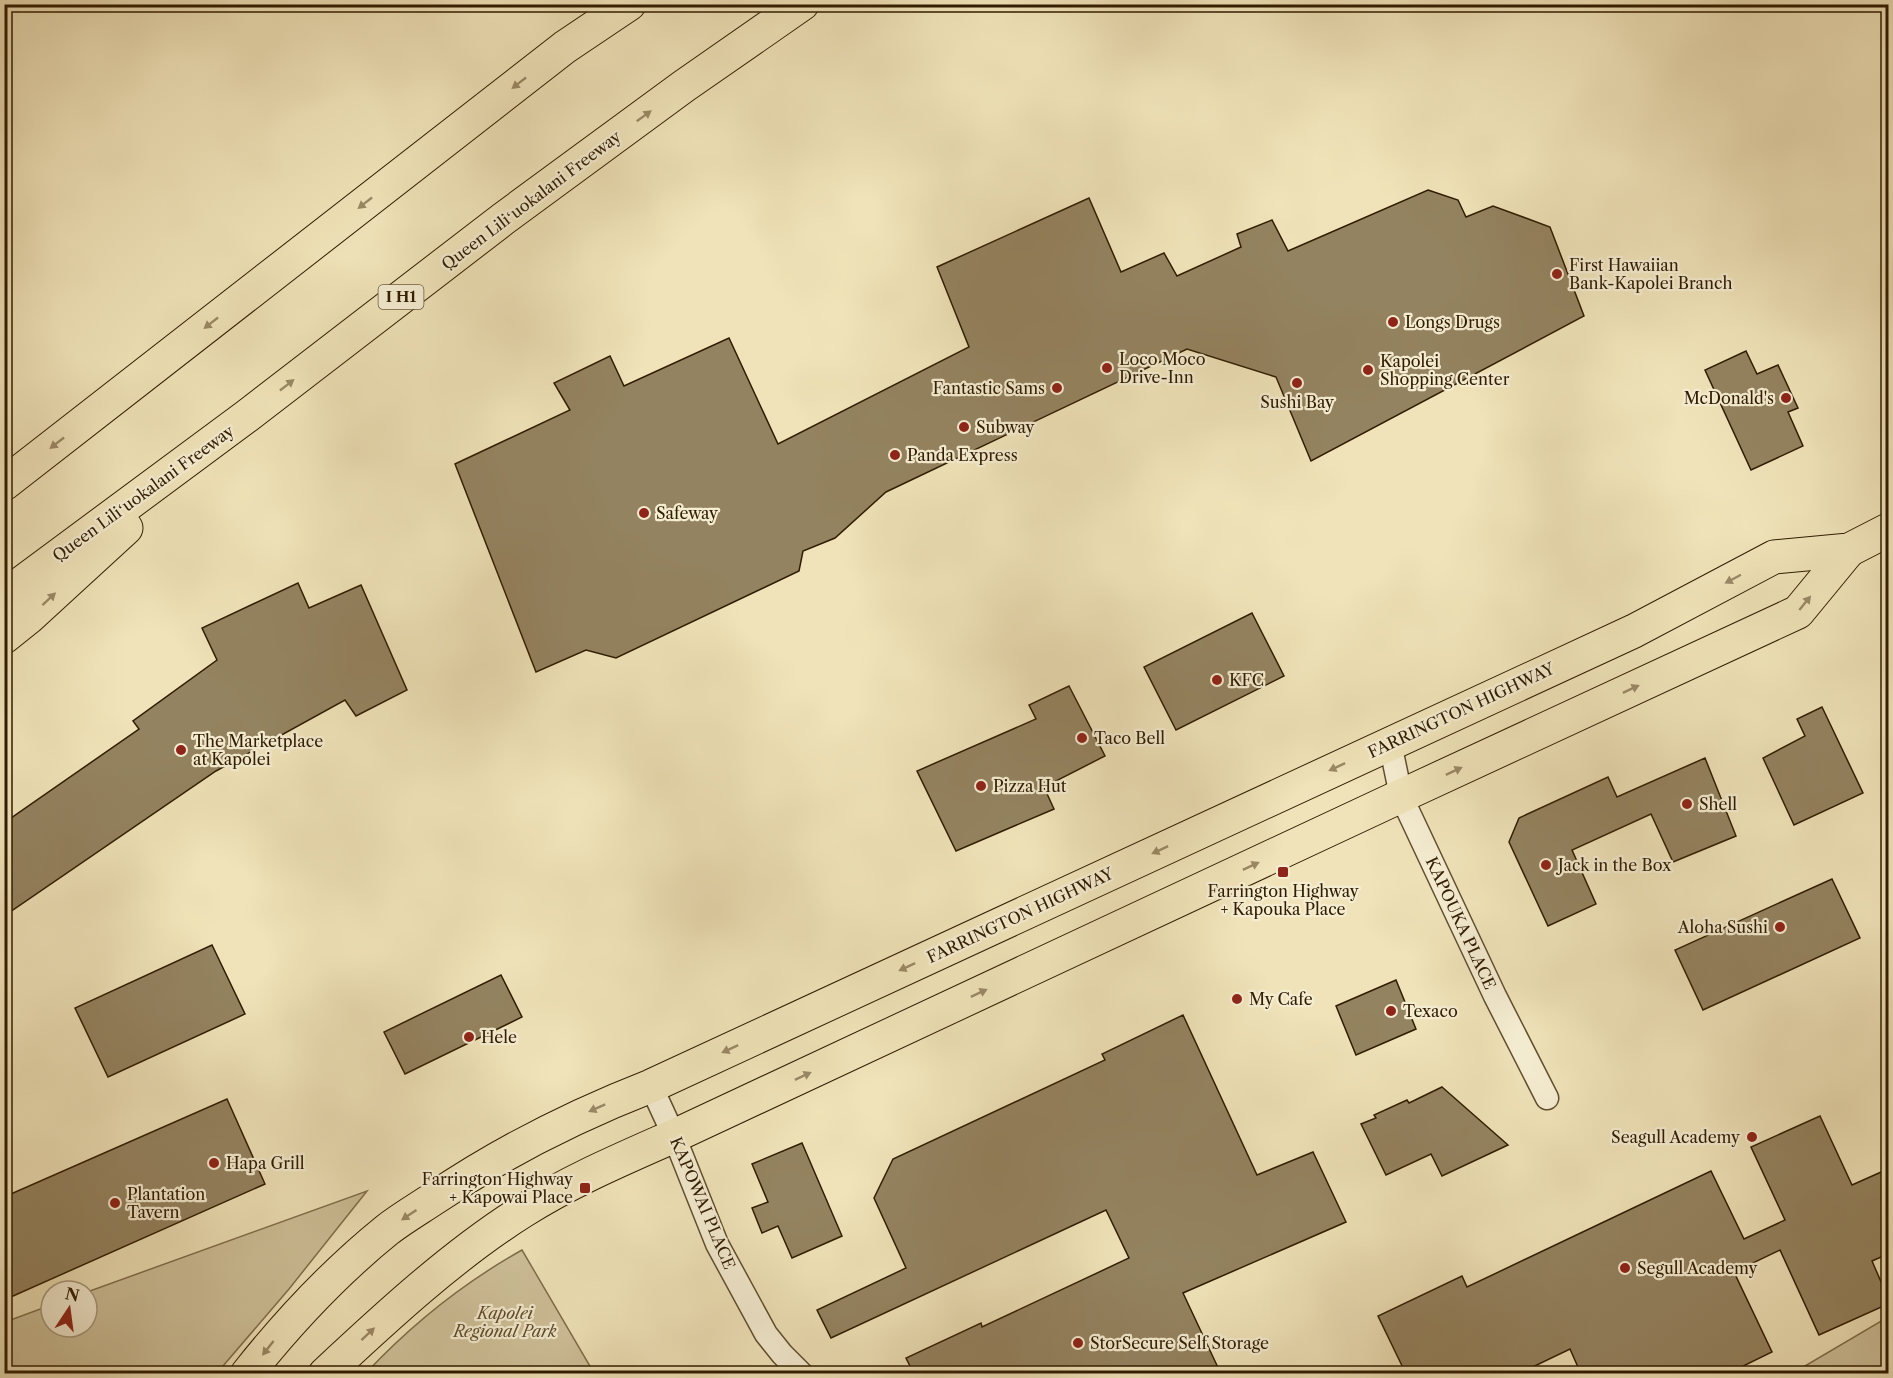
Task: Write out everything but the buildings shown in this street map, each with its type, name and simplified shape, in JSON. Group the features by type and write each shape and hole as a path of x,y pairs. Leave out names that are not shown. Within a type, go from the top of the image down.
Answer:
{"main road":[{"path":"565,47 609,4"},
{"path":"4,484 565,47 629,4"},
{"name":"Queen Liliʻuokalani Freeway","path":"4,596 247,416 503,219 684,86 802,4"},
{"path":"4,637 29,617 247,416"},
{"name":"FARRINGTON HIGHWAY","path":"248,1374 278,1335 322,1288 388,1229 464,1179 538,1137 597,1107 651,1086 1634,631 1774,557 1849,550 1888,530"},
{"name":"FARRINGTON HIGHWAY","path":"326,1374 382,1322 485,1237 522,1211 576,1179 674,1136 1798,612 1849,550"}],"street":[{"name":"KAPOUKA PLACE","path":"1390,743 1401,796 1547,1098"},
{"name":"KAPOWAI PLACE","path":"651,1086 674,1136 717,1244 766,1334 802,1374"}],"green space":[{"path":"367,1191 289,1289 217,1373 5,1373 5,1322 39,1309 39,1339 99,1339 99,1288"},
{"name":"Kapolei Regional Park","path":"522,1250 594,1373 366,1373 420,1321 459,1290"},
{"path":"1888,1317 1888,1373 1793,1373"}],"place":[{"name":"First Hawaiian Bank-Kapolei Branch","path":"1557,274"},
{"name":"Longs Drugs","path":"1393,322"},
{"name":"Loco Moco Drive-Inn","path":"1107,368"},
{"name":"Kapolei Shopping Center","path":"1368,370"},
{"name":"Sushi Bay","path":"1297,383"},
{"name":"Fantastic Sams","path":"1057,388"},
{"name":"McDonald's","path":"1786,398"},
{"name":"Subway","path":"964,427"},
{"name":"Panda Express","path":"895,455"},
{"name":"Safeway","path":"644,513"},
{"name":"KFC","path":"1217,680"},
{"name":"Taco Bell","path":"1082,738"},
{"name":"The Marketplace at Kapolei","path":"181,750"},
{"name":"Pizza Hut","path":"981,786"},
{"name":"Shell","path":"1687,804"},
{"name":"Jack in the Box","path":"1546,865"},
{"name":"Farrington Highway + Kapouka Place","path":"1283,872"},
{"name":"Aloha Sushi","path":"1780,927"},
{"name":"My Cafe","path":"1237,999"},
{"name":"Texaco","path":"1391,1011"},
{"name":"Hele","path":"469,1037"},
{"name":"Seagull Academy","path":"1752,1137"},
{"name":"Hapa Grill","path":"214,1163"},
{"name":"Farrington Highway + Kapowai Place","path":"585,1188"},
{"name":"Plantation Tavern","path":"115,1203"},
{"name":"Segull Academy","path":"1625,1268"},
{"name":"StorSecure Self Storage","path":"1078,1343"}]}
